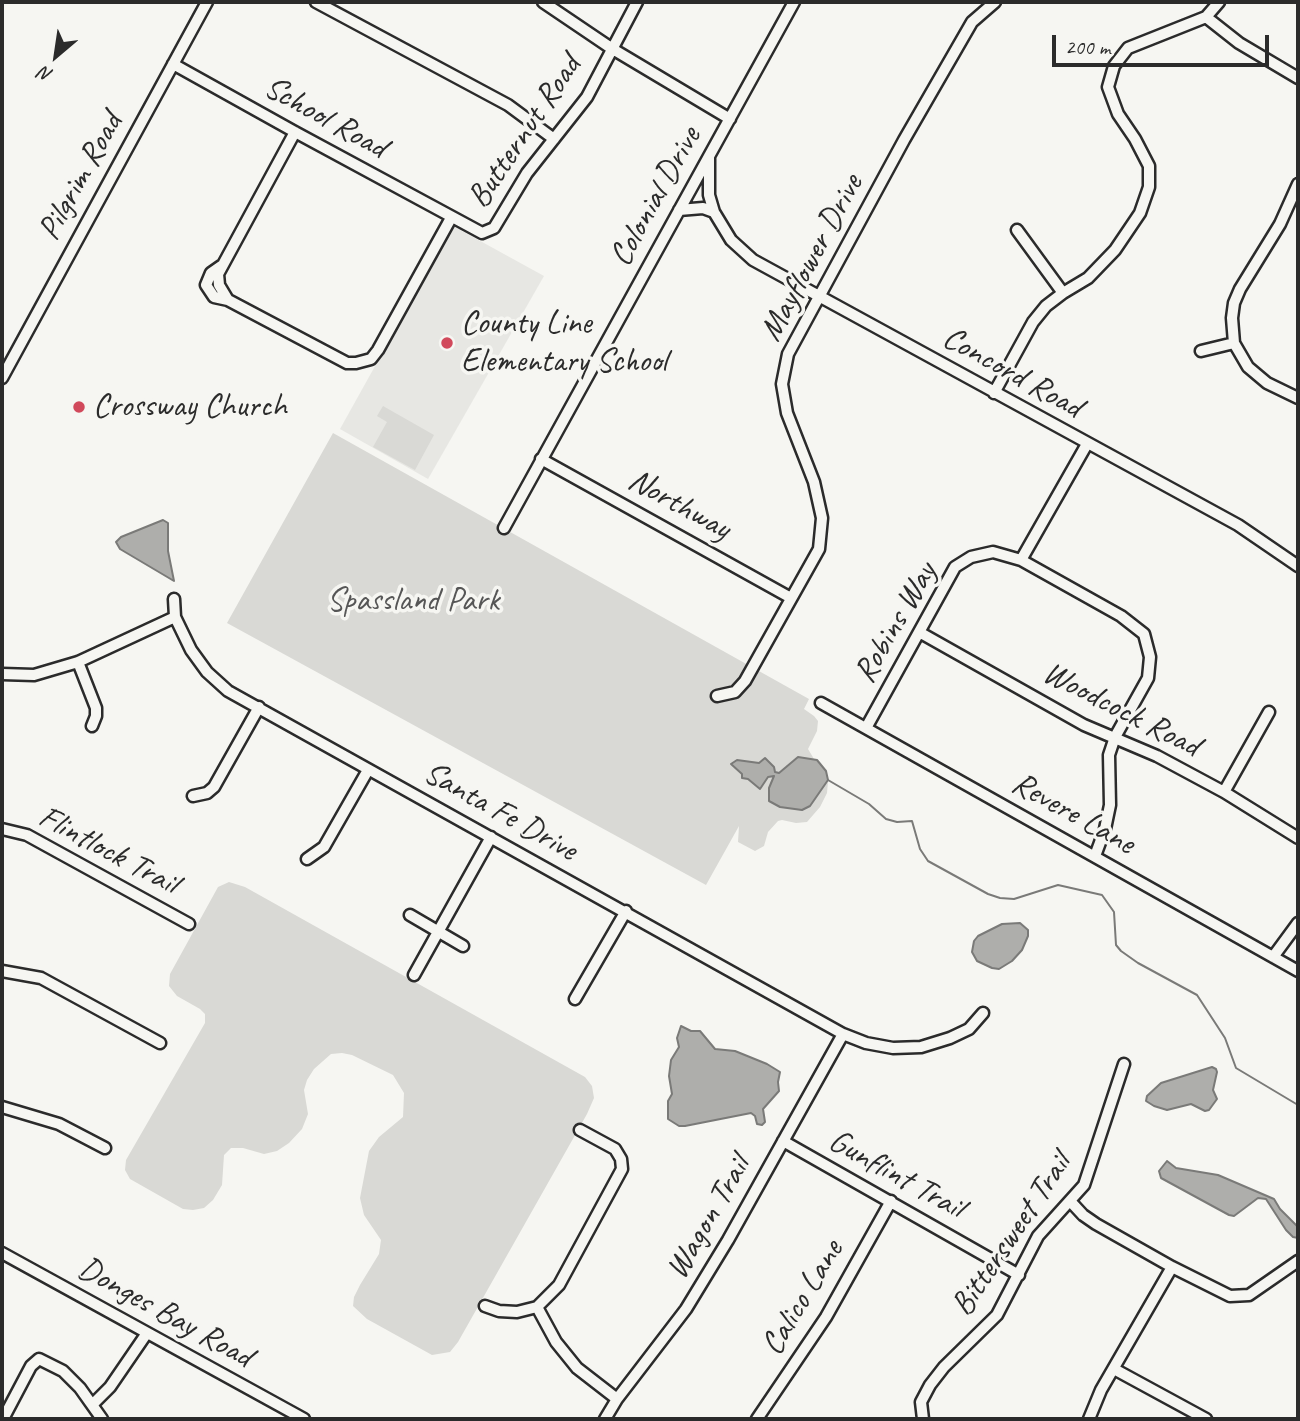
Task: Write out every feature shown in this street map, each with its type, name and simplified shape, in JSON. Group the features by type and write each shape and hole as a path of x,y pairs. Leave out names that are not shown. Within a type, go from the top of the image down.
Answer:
{"street":[{"name":"Pilgrim Road","path":"2,378 207,2"},
{"path":"316,2 508,105 554,139"},
{"path":"543,2 611,48 730,119"},
{"name":"Butternut Road","path":"295,132 218,274 219,285 228,300 347,363 371,359 451,218 482,233 490,232 494,228 527,173 587,97 637,2"},
{"name":"Colonial Drive","path":"504,528 794,2"},
{"name":"Mayflower Drive","path":"717,696 735,692 745,681 819,550 822,518 814,482 787,413 782,384 788,354 972,22 995,2"},
{"path":"994,393 1033,322 1046,306 1088,278 1115,250 1140,213 1149,187 1149,166 1118,114 1108,87 1114,66 1128,48 1206,17 1219,2"},
{"path":"1206,17 1240,43 1298,78"},
{"name":"School Road","path":"173,64 451,218"},
{"name":"Concord Road","path":"709,156 709,195 714,212 731,240 753,260 1238,525 1298,566"},
{"path":"1298,184 1280,225 1237,296 1232,318 1234,343 1248,367 1256,375 1298,398"},
{"path":"679,210 703,208 714,212"},
{"path":"1017,230 1063,293"},
{"path":"1201,351 1234,343"},
{"path":"1021,560 1087,444"},
{"name":"Northway","path":"541,459 791,598"},
{"name":"Robins Way","path":"866,728 955,567 971,558 993,552 1021,560 1121,616 1144,634 1150,657 1148,678 1115,737"},
{"name":"Santa Fe Drive","path":"174,599 175,617 191,650 207,672 228,691 843,1034 866,1043 893,1048 921,1047 950,1038 969,1028 983,1013"},
{"path":"2,674 34,675 78,662 175,617"},
{"name":"Woodcock Road","path":"919,632 1084,725 1157,756 1224,792 1298,838"},
{"path":"78,662 96,708 92,726"},
{"name":"Revere Lane","path":"821,703 1298,971"},
{"path":"193,796 206,793 214,787 259,707"},
{"path":"1224,792 1269,712"},
{"path":"1095,856 1110,805 1109,755 1115,737"},
{"path":"307,859 324,847 368,770"},
{"name":"Flintlock Trail","path":"2,829 27,835 189,924"},
{"path":"414,975 491,837"},
{"path":"575,999 625,911"},
{"path":"410,915 463,946"},
{"path":"1273,957 1298,923"},
{"path":"2,971 41,978 160,1043"},
{"name":"Wagon Trail","path":"605,1419 686,1308 728,1240 843,1034"},
{"name":"Bittersweet Trail","path":"923,1419 921,1402 930,1385 944,1367 997,1315 1038,1236 1088,1178 1124,1064"},
{"path":"2,1107 59,1124 105,1148"},
{"path":"485,1306 499,1311 517,1312 537,1307 559,1285 622,1169 621,1159 615,1150 580,1130"},
{"name":"Gunflint Trail","path":"783,1142 1019,1275"},
{"name":"Calico Lane","path":"757,1419 826,1317 891,1201"},
{"path":"1070,1201 1096,1224 1230,1296 1249,1295 1298,1261"},
{"name":"Donges Bay Road","path":"2,1253 304,1419"},
{"path":"1089,1419 1101,1390 1172,1267"},
{"path":"537,1307 556,1342 577,1368 617,1399"},
{"path":"92,1405 110,1387 147,1332"},
{"path":"3,1419 31,1366 39,1359 63,1371 80,1388 102,1419"},
{"path":"1114,1369 1206,1419"}],"shaded area":[{"name":"County Line Elementary School","path":"453,226 544,276 428,479 340,429"},
{"path":"163,520 168,523 168,551 174,581 120,549 116,542 121,537"},
{"path":"798,757 817,760 826,771 828,780 810,806 802,810 780,807 769,801 769,788 774,776 768,777 760,789 748,779 742,778 742,774 731,764 737,760 759,763 765,758 775,772 779,773"},
{"path":"1020,923 1028,930 1028,936 1022,950 1012,961 999,969 977,961 972,952 978,936 1002,924"},
{"path":"681,1026 691,1031 700,1031 715,1049 735,1051 780,1072 779,1091 763,1109 765,1122 762,1125 757,1124 751,1113 685,1126 679,1126 668,1119 668,1101 672,1094 669,1076 671,1060 679,1047 677,1038"},
{"path":"1212,1067 1217,1072 1213,1090 1217,1099 1209,1110 1205,1111 1191,1104 1167,1110 1146,1101 1147,1096 1161,1083"},
{"path":"1167,1161 1176,1168 1218,1175 1274,1199 1298,1227 1298,1238 1286,1230 1266,1199 1258,1198 1234,1216 1229,1215 1161,1178 1159,1171"}],"green space":[{"path":"383,406 434,435 415,470 373,447 387,422 377,416"},
{"name":"Spassland Park","path":"333,433 809,699 804,709 818,721 817,731 808,749 814,759 798,757 780,773 775,772 774,767 768,777 774,776 769,788 770,802 780,807 802,810 810,806 828,782 827,793 820,807 807,822 778,821 768,832 764,846 755,851 738,842 739,826 706,885 227,623"},
{"path":"229,882 245,887 585,1077 592,1086 594,1098 587,1114 450,1352 432,1355 367,1319 353,1306 360,1285 379,1254 381,1240 364,1215 360,1198 369,1151 379,1137 403,1117 404,1093 393,1075 352,1055 331,1054 314,1069 307,1080 304,1090 308,1114 302,1129 277,1151 264,1154 243,1148 231,1148 224,1155 222,1185 213,1200 204,1208 183,1209 130,1179 125,1170 126,1160 205,1023 205,1014 177,996 169,986 170,974 218,887"}],"waterway":[{"path":"828,780 869,804 886,819 897,822 912,821 920,849 928,861 988,894 1014,899 1058,885 1102,895 1114,912 1116,945 1121,951 1197,995 1225,1038 1236,1068 1298,1105"}],"place":[{"name":"County Line Elementary School","path":"447,343"},
{"name":"Crossway Church","path":"79,407"}]}
